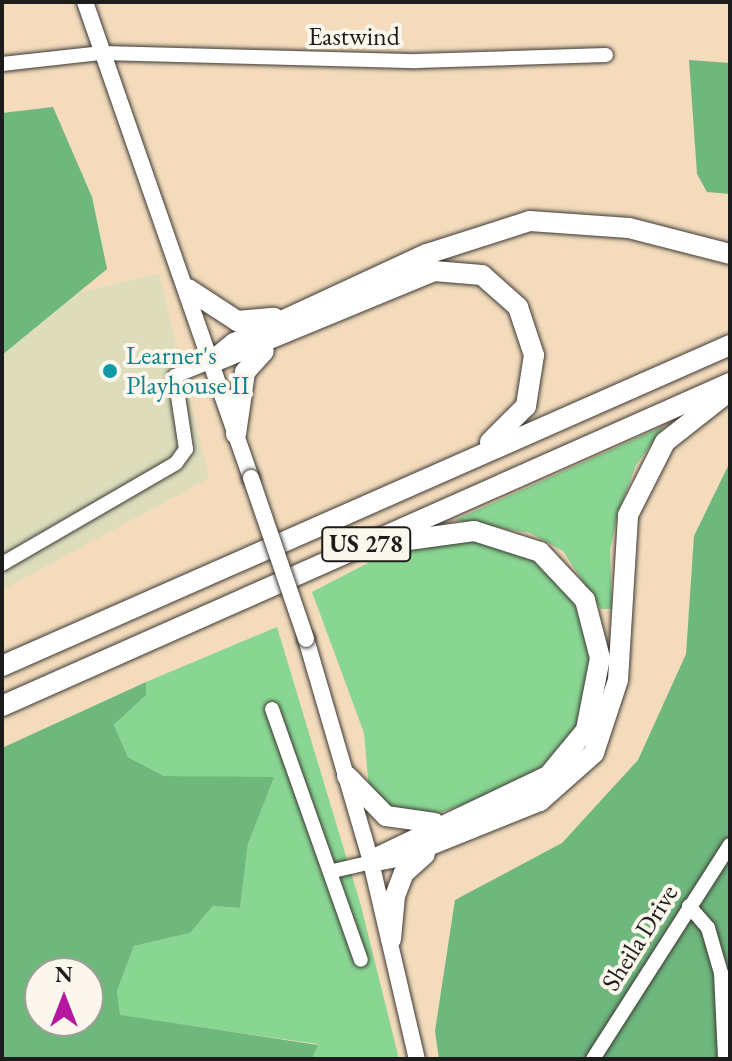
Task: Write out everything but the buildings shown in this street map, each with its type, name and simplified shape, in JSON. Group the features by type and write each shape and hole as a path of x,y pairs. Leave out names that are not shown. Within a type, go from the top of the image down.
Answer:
{"highway":[{"path":"212,361 297,312 455,243 530,221 629,228 730,254"},
{"path":"212,361 282,337 434,271 482,275 502,289 529,331 533,381 508,428 464,461"},
{"path":"188,289 237,321 297,312"},
{"path":"236,434 245,372 282,337"},
{"name":"US 278","path":"2,666 730,345"},
{"name":"US 278","path":"2,706 730,383"},
{"path":"371,862 448,831 540,801 594,753 618,680 621,562 633,503 665,442 730,390"},
{"path":"348,552 441,531 505,536 565,572 585,600 600,658 586,730 548,776 448,831 404,873 391,939"},
{"path":"347,776 386,816 410,825 448,831"}],"main road":[{"path":"85,2 188,289 306,639 371,862 417,1059"}],"street":[{"name":"Eastwind","path":"2,64 102,53 387,61 606,55"},
{"path":"2,564 176,463 186,449 175,376 212,361"},
{"path":"272,709 333,871 361,960"},
{"name":"Sheila Drive","path":"593,1059 730,845"},
{"path":"333,871 371,862"},
{"path":"689,906 708,928 721,973 725,1059"}],"shaded area":[{"path":"159,274 209,478 2,590 2,310"}],"green space":[{"path":"689,60 730,63 730,194 707,192 697,174"},
{"path":"53,107 92,197 107,269 2,355 2,113"},
{"path":"664,426 636,465 618,513 610,550 612,609 601,609 563,551 530,533 455,520"},
{"path":"730,462 730,1059 439,1059 435,1031 455,900 562,843 638,760 686,654 694,536"},
{"path":"454,537 504,542 549,566 589,628 592,674 583,714 561,754 506,791 423,818 400,813 369,790 364,733 312,592 391,551"},
{"path":"277,627 361,906 399,1059 312,1059 318,1044 120,1016 117,991 134,946 190,933 213,906 240,908 248,844 273,778 164,776 128,757 114,725 145,696 146,682"},
{"path":"146,682 146,695 114,725 128,757 164,776 274,777 248,844 240,908 213,906 190,933 134,946 117,991 120,1015 318,1045 312,1059 2,1059 2,748"}],"place":[{"name":"Learner's Playhouse II","path":"110,371"}]}
